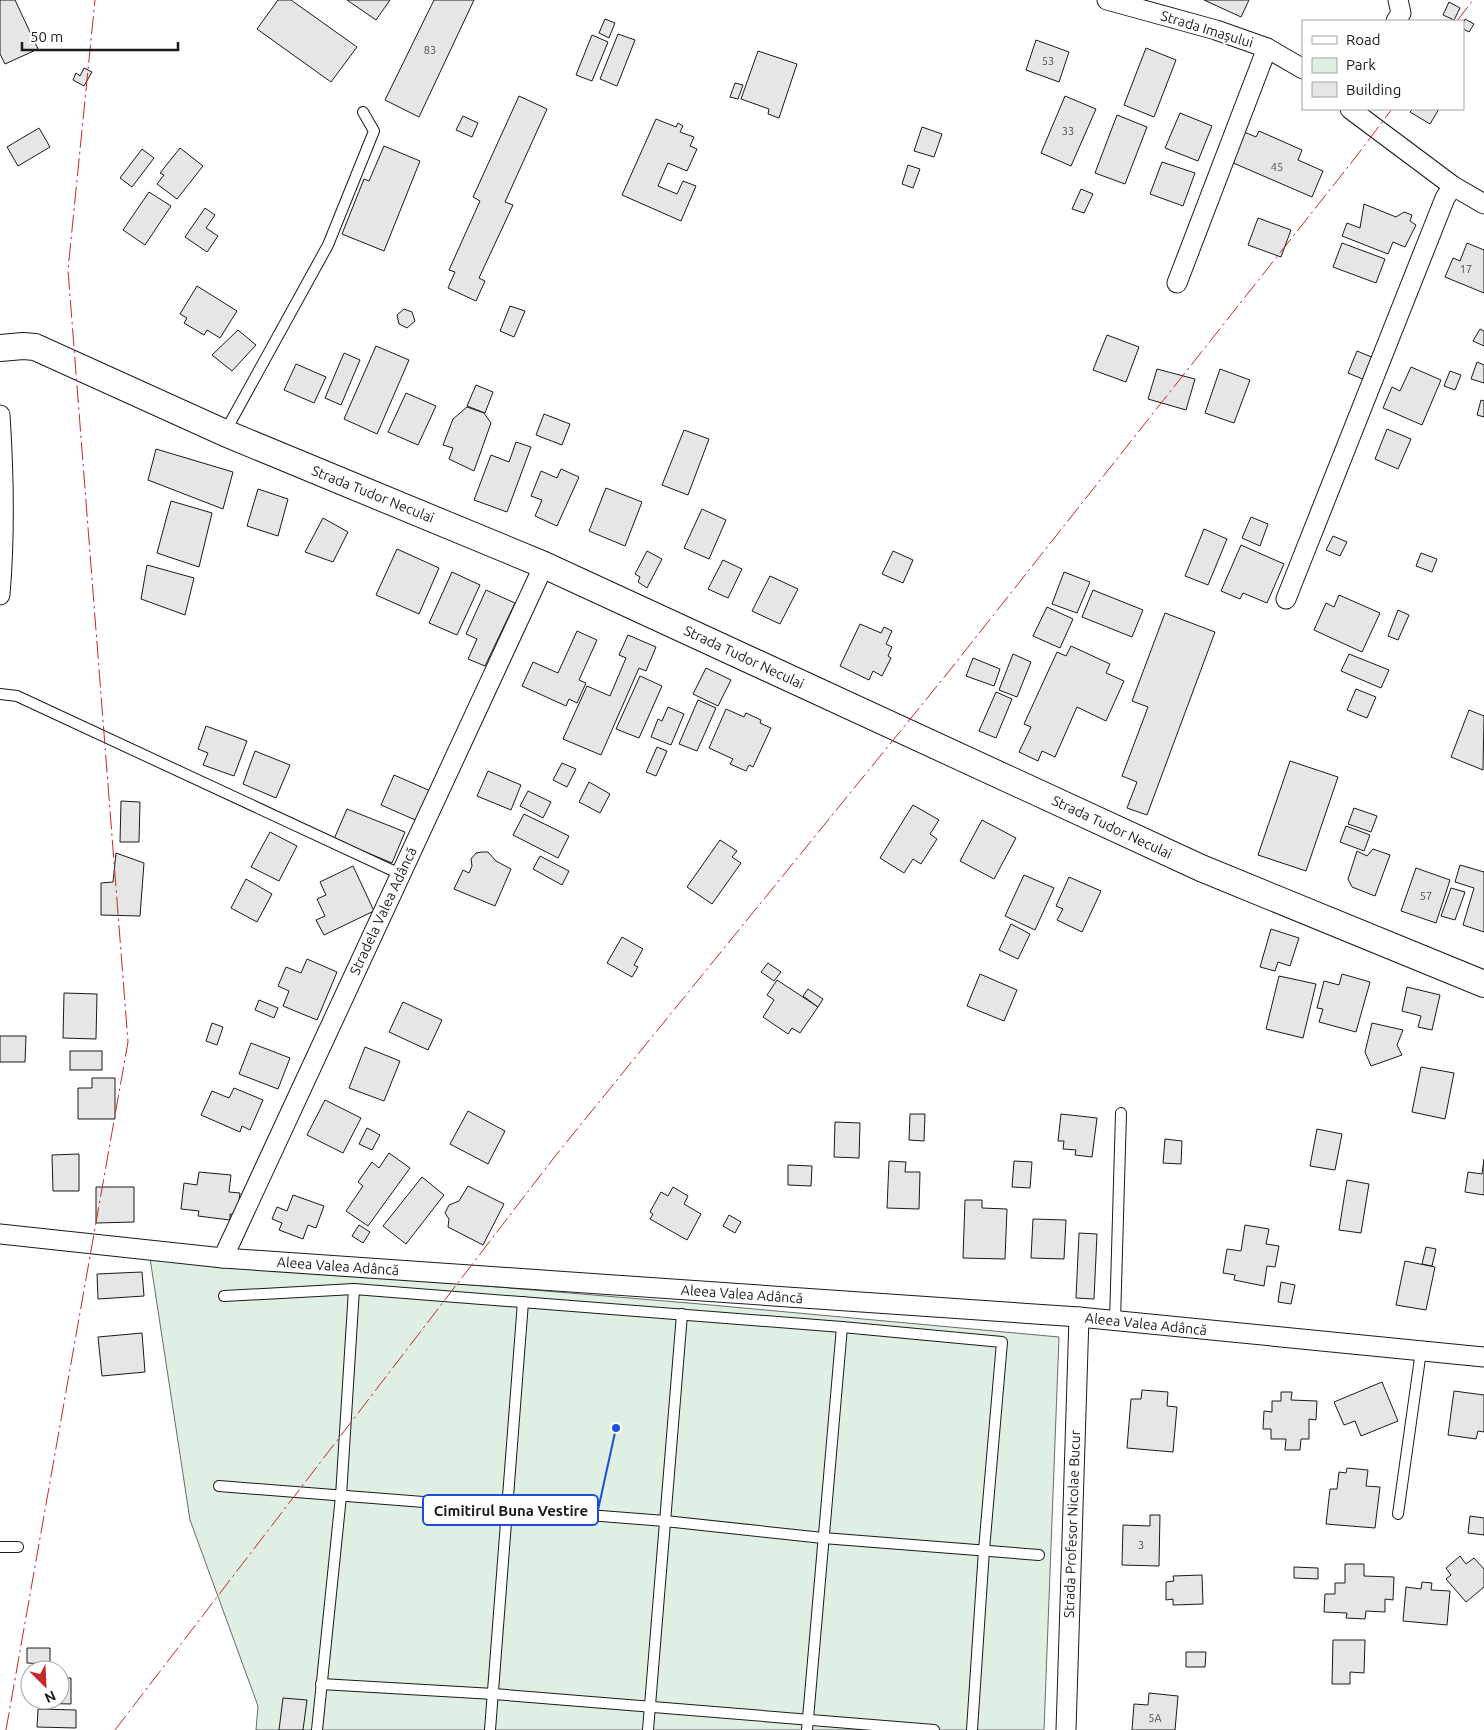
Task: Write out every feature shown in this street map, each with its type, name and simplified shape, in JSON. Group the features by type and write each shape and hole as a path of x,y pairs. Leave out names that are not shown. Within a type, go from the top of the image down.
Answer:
{"street":[{"name":"Strada Imașului","path":"1107,0 1216,30 1267,48 1302,68"},
{"path":"1397,20 1401,13 1398,0"},
{"path":"1177,283 1267,48"},
{"path":"1351,110 1453,186 1484,204"},
{"path":"1286,599 1444,198 1453,186"},
{"name":"Strada Tudor Neculai","path":"0,348 35,347 225,433 544,565 1201,868 1484,984"},
{"path":"0,415 4,473 3,562 0,595"},
{"name":"Stradela Valea Adâncă","path":"223,1258 544,565"},
{"name":"Aleea Valea Adâncă","path":"0,1234 223,1258 1079,1317 1484,1357"},
{"name":"Strada Profesor Nicolae Bucur","path":"1066,1730 1079,1317"}],"lane":[{"path":"225,433 328,245 374,131 363,112"},
{"path":"0,694 17,696 400,874"},
{"path":"1115,1321 1121,1112"},
{"path":"224,1296 354,1289 842,1327 1002,1342 984,1550 972,1730"},
{"path":"317,1730 340,1496 354,1289"},
{"path":"490,1730 523,1302"},
{"path":"648,1730 682,1314"},
{"path":"808,1730 842,1327"},
{"path":"1398,1514 1421,1351"},
{"path":"219,1486 666,1521 823,1538 1039,1555"},
{"path":"0,1547 18,1548"},
{"path":"321,1684 494,1694 934,1730"}],"green space":[{"path":"150,1258 689,1303 1059,1337 1044,1730 256,1730 258,1706 190,1520"}],"building":[{"path":"0,0 15,0 38,49 5,64 0,54"},
{"path":"278,0 291,0 357,47 331,82 257,29"},
{"path":"347,0 390,0 376,20"},
{"path":"434,0 474,0 419,117 385,100"},
{"path":"1204,0 1249,0 1241,17"},
{"path":"1449,2 1460,8 1454,20 1443,15"},
{"path":"605,19 615,23 609,38 599,33"},
{"path":"1465,19 1474,24 1469,32 1464,30"},
{"path":"618,34 635,40 617,86 600,79"},
{"path":"592,35 608,42 592,81 576,75"},
{"path":"1036,40 1069,52 1059,82 1026,70"},
{"path":"1146,48 1176,60 1154,117 1124,105"},
{"path":"758,51 797,64 779,118 768,114 769,109 741,99"},
{"path":"84,68 92,72 84,86 73,80 76,73 80,76"},
{"path":"735,83 743,85 738,99 730,97"},
{"path":"519,96 547,109 505,202 513,205 479,278 485,281 476,301 448,288 455,272 449,270 480,201 473,197"},
{"path":"1065,96 1096,109 1071,166 1041,153"},
{"path":"1412,110 1438,110 1430,124 1410,112"},
{"path":"1180,113 1212,126 1198,161 1165,148"},
{"path":"1117,115 1147,127 1125,184 1095,173"},
{"path":"463,116 478,123 472,137 456,130"},
{"path":"656,119 676,127 678,123 683,126 680,132 694,137 690,146 697,149 687,171 668,163 658,186 677,194 683,181 696,186 681,221 622,195"},
{"path":"922,127 942,134 934,157 914,151"},
{"path":"39,128 50,147 18,166 7,147"},
{"path":"1259,131 1302,150 1298,160 1323,171 1312,197 1231,162 1244,132 1256,137"},
{"path":"384,146 420,161 384,251 342,234 364,179 369,181"},
{"path":"180,148 203,166 177,199 157,184 164,175 160,173"},
{"path":"142,149 154,158 132,187 120,178"},
{"path":"1162,162 1195,173 1183,206 1150,194"},
{"path":"908,165 920,169 913,188 902,184"},
{"path":"1081,189 1093,194 1084,213 1072,209"},
{"path":"149,192 171,206 145,245 123,230"},
{"path":"1364,204 1396,217 1404,212 1412,215 1410,221 1416,225 1405,247 1393,242 1388,254 1342,236 1347,223 1360,228"},
{"path":"205,208 215,215 206,228 218,236 207,252 185,237"},
{"path":"1258,218 1291,230 1281,257 1248,245"},
{"path":"1342,243 1385,259 1376,283 1333,267"},
{"path":"1467,243 1484,250 1484,293 1445,277 1453,258 1460,261"},
{"path":"197,286 237,311 220,338 207,330 204,335 184,323 187,318 180,314"},
{"path":"510,306 525,311 514,337 500,331"},
{"path":"404,309 412,312 415,321 407,328 399,324 397,315"},
{"path":"1480,329 1484,331 1484,346 1473,341"},
{"path":"238,330 256,345 232,371 212,355"},
{"path":"1107,335 1139,347 1126,382 1093,370"},
{"path":"376,346 409,360 377,434 344,419"},
{"path":"1357,351 1374,358 1365,380 1348,373"},
{"path":"344,353 360,360 341,405 325,398"},
{"path":"1477,362 1484,365 1484,383 1471,379"},
{"path":"296,364 326,377 314,403 284,390"},
{"path":"1411,367 1441,380 1422,425 1383,408 1392,387 1400,391"},
{"path":"1157,369 1195,379 1186,410 1148,399"},
{"path":"1220,369 1250,380 1234,423 1205,413"},
{"path":"1450,371 1461,375 1455,390 1444,386"},
{"path":"476,385 493,392 485,413 467,406"},
{"path":"406,393 436,406 418,445 388,432"},
{"path":"1481,400 1484,401 1484,417 1477,415"},
{"path":"467,407 484,413 491,423 474,471 449,459 453,448 443,445 453,419"},
{"path":"544,414 570,424 562,445 536,435"},
{"path":"1387,429 1411,439 1398,469 1375,459"},
{"path":"684,430 709,439 688,495 662,485"},
{"path":"516,442 531,447 507,512 474,500 491,455 509,462"},
{"path":"156,449 233,472 223,509 148,480"},
{"path":"561,469 579,477 557,526 535,516 542,500 531,496 541,471 557,478"},
{"path":"606,488 642,502 625,546 589,531"},
{"path":"258,489 288,499 278,536 247,526"},
{"path":"171,501 212,513 199,567 157,553"},
{"path":"702,509 726,520 709,559 684,548"},
{"path":"1251,517 1268,524 1260,546 1242,538"},
{"path":"323,518 348,532 333,562 305,552"},
{"path":"1204,529 1227,539 1208,585 1185,576"},
{"path":"1333,536 1347,542 1340,556 1326,550"},
{"path":"1241,545 1284,564 1267,603 1243,593 1240,599 1221,591"},
{"path":"397,549 439,568 419,614 376,595"},
{"path":"647,551 662,559 647,588 638,582 640,577 635,574"},
{"path":"893,551 913,560 903,583 882,574"},
{"path":"1421,553 1437,559 1432,572 1416,566"},
{"path":"723,560 742,569 728,598 708,589"},
{"path":"147,565 194,578 185,615 141,599"},
{"path":"452,572 480,585 457,635 429,623"},
{"path":"1064,572 1090,582 1077,613 1052,604"},
{"path":"770,576 798,589 780,624 752,611"},
{"path":"486,590 515,603 485,666 468,659 477,639 466,634"},
{"path":"1093,590 1143,610 1132,637 1082,617"},
{"path":"1339,595 1380,613 1362,652 1314,630 1326,603 1334,607"},
{"path":"1047,607 1073,619 1060,648 1033,636"},
{"path":"1398,610 1409,615 1398,640 1388,636"},
{"path":"1165,613 1215,632 1147,815 1127,808 1137,782 1122,776 1148,707 1132,701"},
{"path":"860,624 881,633 884,627 892,631 886,644 892,647 888,656 891,658 882,676 873,671 869,680 840,666"},
{"path":"577,631 597,640 579,680 586,683 577,703 569,699 566,706 522,686 533,662 558,673"},
{"path":"628,635 656,647 646,671 639,668 601,755 563,739 587,686 610,696 626,658 619,655"},
{"path":"1071,646 1110,664 1106,673 1124,681 1106,721 1077,707 1055,757 1042,751 1038,761 1019,752 1031,727 1024,724 1057,652 1066,656"},
{"path":"1013,654 1031,662 1017,697 999,690"},
{"path":"1349,654 1389,670 1381,688 1341,671"},
{"path":"973,658 1000,669 994,686 966,676"},
{"path":"706,668 731,680 718,706 693,694"},
{"path":"640,676 662,686 639,738 616,729"},
{"path":"1356,689 1376,697 1367,718 1347,710"},
{"path":"996,692 1012,699 996,738 979,731"},
{"path":"698,700 716,708 697,751 679,744"},
{"path":"668,707 684,714 671,745 651,737 658,719 662,721"},
{"path":"726,709 744,717 746,713 761,720 760,723 771,728 753,767 749,765 746,771 730,764 733,759 709,748"},
{"path":"1469,710 1484,716 1483,770 1451,757"},
{"path":"206,726 247,741 234,776 203,765 208,753 198,749"},
{"path":"657,747 667,751 656,776 646,772"},
{"path":"255,751 290,765 276,798 243,784"},
{"path":"1290,761 1338,777 1306,871 1258,855"},
{"path":"562,763 576,769 567,787 553,780"},
{"path":"488,771 521,785 511,810 477,796"},
{"path":"394,775 433,792 420,822 381,805"},
{"path":"589,782 610,794 600,813 579,802"},
{"path":"528,791 551,802 543,818 520,806"},
{"path":"121,801 140,802 139,842 120,842"},
{"path":"913,805 939,820 930,834 937,839 921,864 913,859 904,873 880,858"},
{"path":"1354,808 1377,816 1371,832 1348,824"},
{"path":"347,809 405,832 392,863 334,839"},
{"path":"524,814 569,836 558,858 513,835"},
{"path":"982,820 1016,838 994,879 960,861"},
{"path":"1346,826 1370,835 1364,851 1340,842"},
{"path":"270,832 297,846 279,881 251,867"},
{"path":"720,840 737,851 732,857 741,863 712,904 687,887"},
{"path":"1373,849 1390,855 1375,896 1352,887 1348,879 1357,851 1367,856"},
{"path":"488,852 496,861 511,869 495,906 454,889 463,870 469,873 472,866 471,859 476,853"},
{"path":"116,853 144,863 140,916 101,915 101,883 113,882"},
{"path":"540,856 569,871 562,885 533,869"},
{"path":"1460,865 1484,872 1484,932 1463,925 1474,888 1455,882"},
{"path":"353,866 374,911 324,935 316,920 325,916 317,899 326,895 320,882"},
{"path":"1416,868 1450,880 1436,923 1401,911"},
{"path":"1024,875 1054,888 1035,930 1005,916"},
{"path":"1069,877 1101,891 1082,932 1057,920 1063,909 1056,906"},
{"path":"246,879 272,894 257,922 231,908"},
{"path":"1451,888 1465,892 1455,920 1441,916"},
{"path":"1011,924 1030,934 1018,959 999,950"},
{"path":"1271,929 1299,938 1290,966 1278,962 1275,971 1260,967"},
{"path":"622,937 643,949 634,965 638,967 632,977 607,963"},
{"path":"307,959 337,972 317,1020 283,1006 289,991 278,986 286,967 301,973"},
{"path":"768,963 781,972 774,981 761,972"},
{"path":"980,974 1017,990 1004,1021 967,1006"},
{"path":"1342,974 1370,982 1356,1032 1319,1022 1323,1009 1317,1008 1324,981 1339,985"},
{"path":"1279,976 1316,984 1303,1038 1266,1029"},
{"path":"777,980 818,1007 800,1033 792,1028 788,1034 763,1017 774,1000 767,995"},
{"path":"1407,987 1440,995 1432,1030 1418,1027 1421,1016 1402,1011"},
{"path":"808,989 823,999 818,1007 803,996"},
{"path":"64,993 97,994 96,1039 63,1038"},
{"path":"259,1000 278,1008 274,1018 255,1010"},
{"path":"403,1002 442,1020 428,1050 389,1032"},
{"path":"212,1023 223,1027 217,1045 206,1041"},
{"path":"1372,1023 1403,1030 1397,1045 1402,1055 1371,1066 1365,1052"},
{"path":"0,1036 26,1036 25,1062 0,1062"},
{"path":"251,1043 290,1058 278,1089 239,1074"},
{"path":"365,1047 400,1061 384,1101 349,1088"},
{"path":"70,1051 102,1051 102,1070 70,1070"},
{"path":"1421,1067 1454,1073 1445,1119 1412,1112"},
{"path":"92,1078 115,1078 115,1119 78,1119 78,1088 92,1088"},
{"path":"234,1088 263,1100 250,1130 242,1126 240,1132 201,1115 212,1091 229,1098"},
{"path":"325,1100 361,1118 343,1153 307,1135"},
{"path":"468,1111 505,1131 488,1164 450,1144"},
{"path":"910,1114 925,1114 924,1141 909,1140"},
{"path":"1061,1114 1097,1118 1092,1157 1075,1155 1076,1150 1063,1149 1064,1141 1058,1141"},
{"path":"835,1122 860,1123 859,1158 834,1157"},
{"path":"367,1128 380,1135 372,1150 359,1144"},
{"path":"1317,1129 1342,1134 1335,1170 1310,1166"},
{"path":"1165,1139 1182,1141 1181,1164 1163,1163"},
{"path":"389,1153 410,1168 368,1226 346,1211 363,1186 358,1182 372,1162 379,1168"},
{"path":"79,1154 79,1191 53,1191 52,1155"},
{"path":"1484,1159 1484,1195 1465,1192 1468,1172 1482,1174"},
{"path":"889,1161 906,1162 905,1172 920,1172 919,1209 887,1208"},
{"path":"1014,1161 1032,1162 1030,1188 1012,1187"},
{"path":"788,1165 812,1166 811,1186 788,1185"},
{"path":"199,1172 231,1175 229,1192 240,1193 237,1215 230,1214 230,1220 198,1216 199,1211 181,1209 184,1183 197,1185"},
{"path":"422,1177 444,1195 406,1244 383,1226"},
{"path":"1347,1180 1369,1184 1361,1233 1339,1230"},
{"path":"468,1186 504,1204 483,1245 448,1227 449,1219 445,1213 449,1205 459,1201"},
{"path":"96,1187 134,1187 134,1222 96,1223"},
{"path":"673,1187 688,1196 684,1204 701,1214 687,1240 650,1219 653,1214 650,1212 661,1192 668,1196"},
{"path":"293,1195 324,1206 316,1228 308,1225 303,1239 279,1230 282,1223 272,1219 277,1207 287,1211"},
{"path":"965,1200 982,1200 982,1208 1007,1209 1005,1259 963,1258"},
{"path":"729,1215 741,1222 735,1233 723,1226"},
{"path":"1033,1219 1066,1220 1064,1259 1031,1258"},
{"path":"359,1225 370,1232 363,1243 352,1236"},
{"path":"1245,1225 1269,1229 1266,1244 1279,1246 1275,1267 1267,1266 1264,1286 1234,1280 1235,1275 1223,1273 1227,1249 1241,1251"},
{"path":"1079,1233 1097,1234 1094,1299 1076,1298"},
{"path":"1426,1247 1436,1249 1432,1266 1422,1264"},
{"path":"1405,1261 1435,1267 1426,1310 1396,1305"},
{"path":"142,1272 144,1296 98,1299 97,1274"},
{"path":"1281,1282 1295,1285 1291,1304 1278,1302"},
{"path":"142,1333 145,1372 102,1376 98,1337"},
{"path":"1382,1382 1398,1421 1361,1436 1355,1421 1344,1425 1334,1402"},
{"path":"1142,1390 1168,1392 1167,1406 1177,1407 1173,1452 1127,1448 1131,1399 1141,1399"},
{"path":"1454,1391 1484,1395 1484,1432 1478,1431 1476,1439 1448,1435"},
{"path":"1281,1392 1292,1392 1291,1400 1317,1401 1316,1420 1309,1419 1309,1439 1301,1439 1300,1450 1285,1450 1286,1439 1271,1439 1271,1429 1263,1429 1264,1411 1272,1412 1272,1401 1281,1401"},
{"path":"1347,1468 1368,1470 1366,1486 1380,1487 1375,1528 1326,1524 1330,1489 1337,1489 1339,1472 1346,1473"},
{"path":"1150,1515 1160,1515 1159,1566 1122,1565 1123,1525 1150,1526"},
{"path":"1470,1516 1484,1518 1484,1535 1468,1533"},
{"path":"1460,1556 1466,1564 1474,1558 1484,1569 1484,1587 1466,1602 1446,1579 1451,1575 1446,1568"},
{"path":"1345,1564 1364,1564 1364,1576 1394,1577 1393,1600 1385,1599 1385,1612 1366,1611 1365,1619 1346,1618 1347,1613 1324,1612 1325,1594 1335,1594 1335,1583 1345,1583"},
{"path":"1294,1567 1318,1568 1318,1579 1294,1578"},
{"path":"1202,1575 1203,1604 1173,1605 1173,1599 1166,1600 1166,1582 1174,1581 1173,1576"},
{"path":"1422,1582 1432,1583 1431,1590 1450,1591 1447,1625 1403,1621 1406,1587 1421,1589"},
{"path":"1333,1640 1365,1640 1364,1673 1350,1672 1350,1684 1332,1684"},
{"path":"27,1648 50,1648 50,1660 27,1660"},
{"path":"1186,1652 1206,1652 1205,1667 1186,1667"},
{"path":"70,1678 71,1678 70,1704"},
{"path":"1149,1693 1178,1696 1175,1730 1132,1730 1134,1704 1148,1705"},
{"path":"283,1698 307,1700 303,1730 279,1730"},
{"path":"38,1710 76,1710 76,1728 37,1727"}],"power":[{"path":"6,1730 128,1042 68,270 95,0"},
{"path":"1458,20 1473,0"},
{"path":"115,1730 556,1155 946,675 1391,110"}],"place":[{"name":"Cimitirul Buna Vestire","path":"616,1428"}]}
